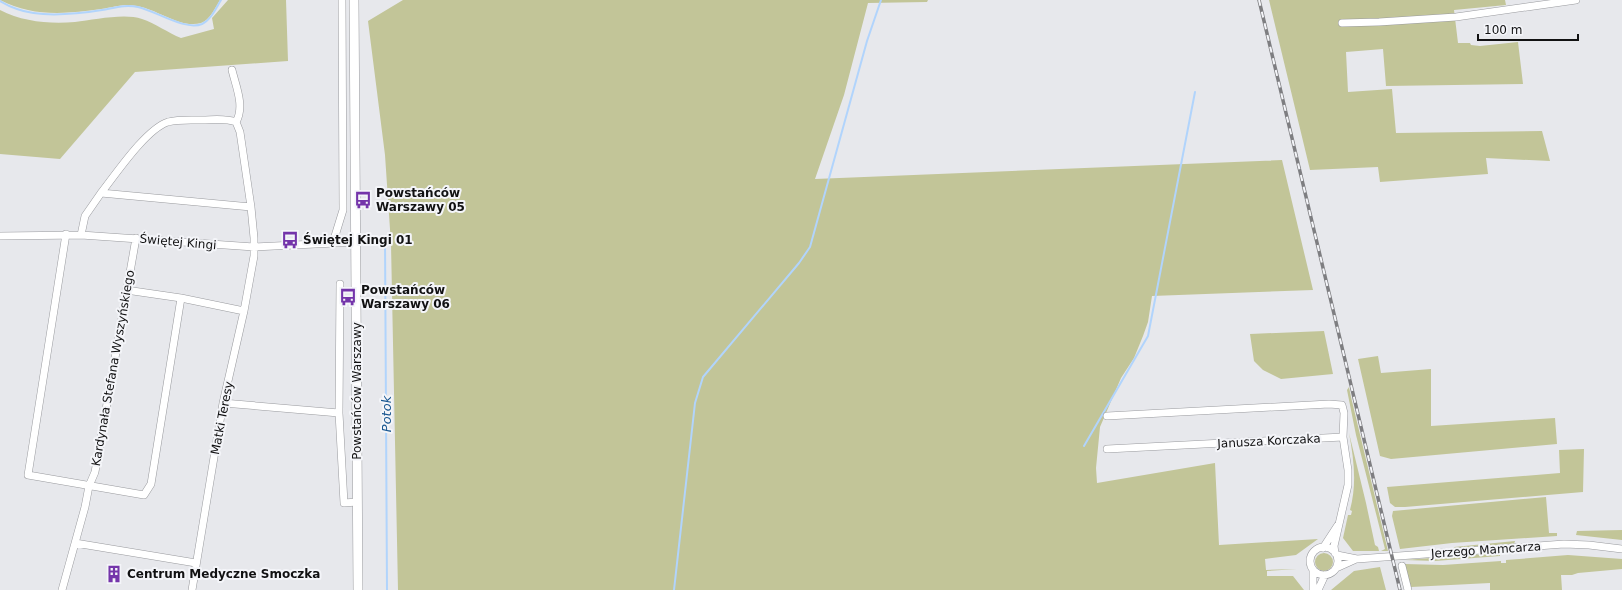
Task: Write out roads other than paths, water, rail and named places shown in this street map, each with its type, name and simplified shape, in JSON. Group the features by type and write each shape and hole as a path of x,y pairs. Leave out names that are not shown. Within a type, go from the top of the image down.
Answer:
{"street":[{"path":"334,243 343,210 342,0"},
{"name":"Powstańców Warszawy","path":"354,0 358,590"},
{"path":"1342,23 1456,17 1539,3 1576,0"},
{"path":"81,234 85,216 101,193 148,135 158,127 175,121 228,120 236,122 240,107 232,70"},
{"name":"Matki Teresy","path":"192,590 223,403 244,311 254,256 251,208 240,132 236,122"},
{"path":"101,193 251,208"},
{"path":"66,234 28,475 144,495 151,484 181,298"},
{"name":"Świętej Kingi","path":"0,236 81,234 254,247 356,242"},
{"name":"Kardynała Stefana Wyszyńskiego","path":"62,590 89,486 95,472 136,238"},
{"path":"340,284 339,413 344,503 357,502"},
{"path":"126,290 181,298 244,311"},
{"path":"223,403 339,413"},
{"path":"1107,416 1329,404 1342,405 1344,413 1343,437 1348,470 1348,492 1334,546 1338,562 1336,568 1331,573 1325,575 1319,574 1314,570"},
{"name":"Janusza Korczaka","path":"1107,449 1343,437"},
{"path":"1323,548 1339,524"},
{"path":"75,543 196,563"},
{"name":"Jerzego Mamcarza","path":"1336,554 1357,559 1564,544 1620,548"},
{"path":"1313,590 1314,570 1310,561 1312,554 1323,548 1330,549 1336,554"},
{"name":"Jerzego Mamcarza","path":"1336,568 1357,559"},
{"path":"1402,566 1408,590"},
{"path":"1318,590 1325,575"}],"waterway":[{"path":"0,1 27,12 37,14 82,13 133,6 145,9 179,23 195,25 202,24 208,20 221,0"},
{"path":"674,590 695,403 703,377 799,263 810,247 867,41 881,0"},
{"path":"1084,446 1148,336 1195,92"},
{"name":"Potok","path":"385,238 387,590"}],"railway":[{"path":"1259,0 1400,590"}],"place":[{"name":"Powstańców Warszawy 05","path":"363,200"},
{"name":"Świętej Kingi 01","path":"290,240"},
{"name":"Powstańców Warszawy 06","path":"348,297"},
{"name":"Centrum Medyczne Smoczka","path":"114,574"}]}
